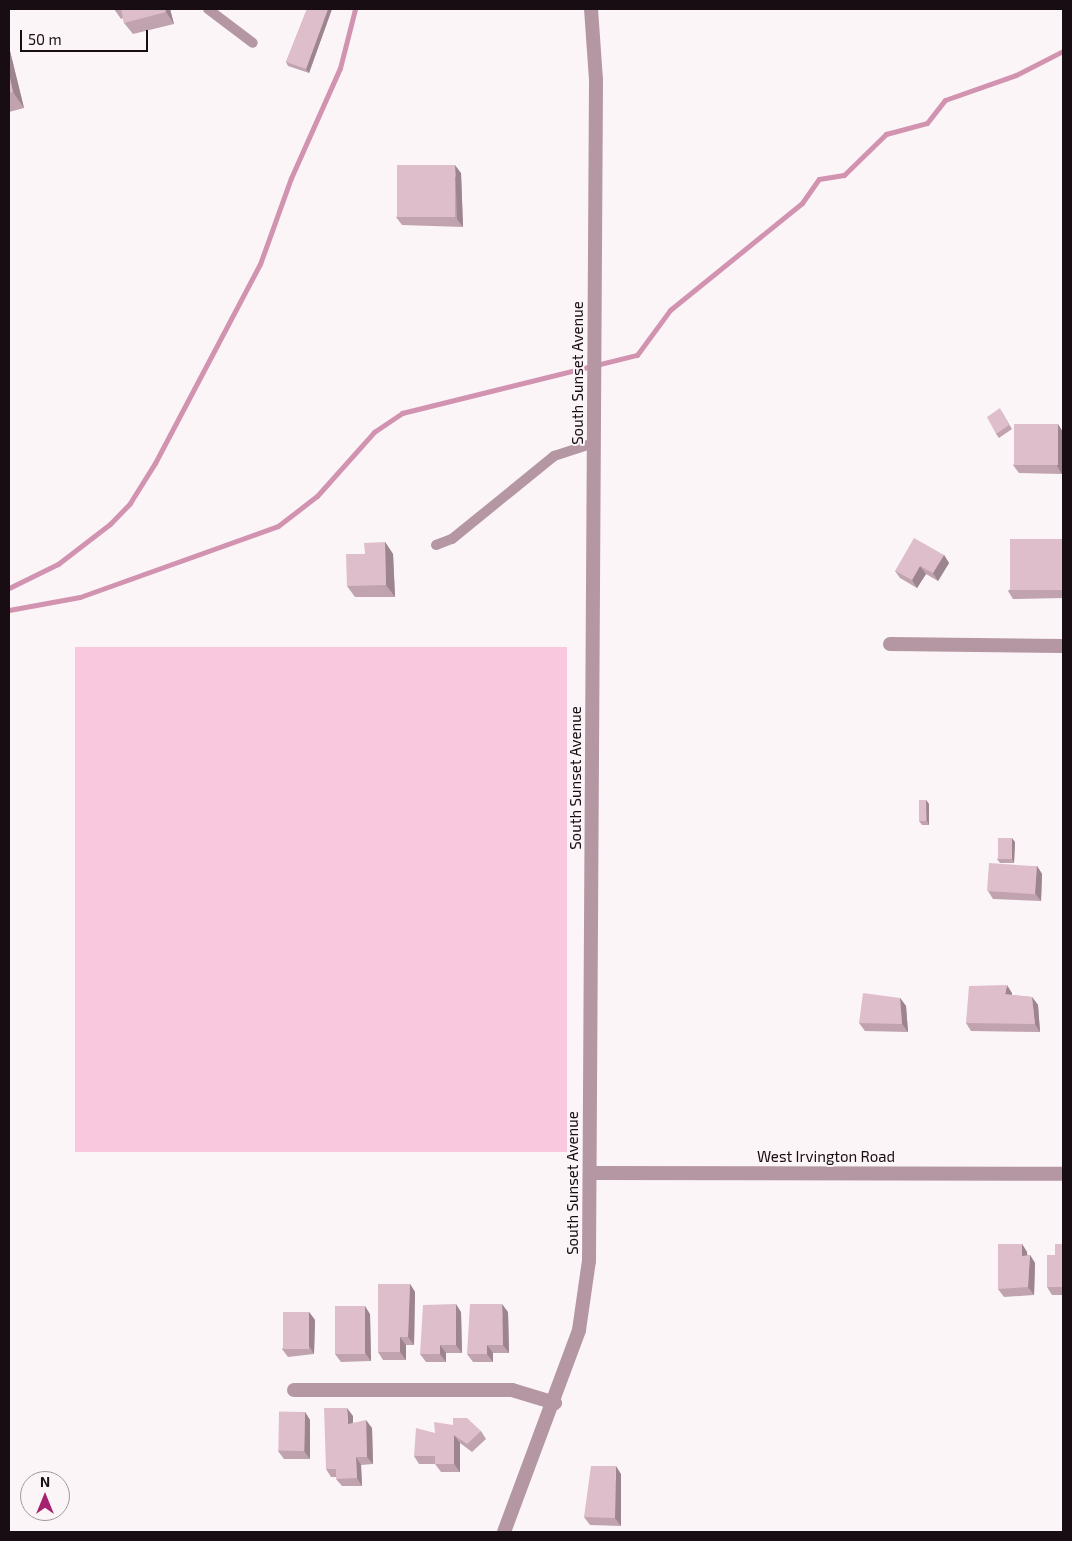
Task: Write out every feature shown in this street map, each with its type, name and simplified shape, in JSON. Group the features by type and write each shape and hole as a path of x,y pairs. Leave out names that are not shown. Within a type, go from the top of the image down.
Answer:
{"street":[{"name":"South Sunset Avenue","path":"504,1532 555,1403 588,1287 596,80 591,9"},
{"path":"890,644 1063,646"},
{"name":"West Irvington Road","path":"590,1173 1063,1174"},
{"path":"294,1390 512,1390 555,1403"}],"lane":[{"path":"208,9 253,42"},
{"path":"436,545 452,539 554,456 594,443"}],"shaded area":[{"path":"75,647 567,647 567,1152 75,1152"}],"building":[{"path":"121,9 165,9 166,12 124,23"},
{"path":"307,9 328,9 306,69 286,62"},
{"path":"9,74 13,92 9,93"},
{"path":"397,165 455,165 455,217 397,217"},
{"path":"1000,408 1009,425 996,434 987,417"},
{"path":"1014,424 1058,424 1058,465 1014,465"},
{"path":"914,538 944,555 933,573 920,566 912,580 895,571"},
{"path":"1010,539 1063,539 1063,590 1010,590"},
{"path":"385,542 386,585 347,586 346,554 365,554 364,543"},
{"path":"919,800 926,800 926,821 919,821"},
{"path":"998,838 1012,838 1012,859 998,859"},
{"path":"989,863 1037,866 1035,894 987,891"},
{"path":"1007,985 1005,994 1032,997 1035,1024 966,1023 969,986"},
{"path":"863,993 900,998 902,1024 859,1023"},
{"path":"998,1244 1022,1244 1022,1256 1030,1255 1028,1287 998,1289"},
{"path":"1055,1244 1063,1244 1063,1287 1047,1287 1047,1255 1055,1255"},
{"path":"378,1284 410,1284 408,1337 400,1337 400,1352 378,1352"},
{"path":"456,1304 456,1345 440,1345 440,1354 420,1354 423,1305"},
{"path":"470,1304 502,1304 503,1345 487,1345 487,1354 467,1354"},
{"path":"335,1306 365,1306 365,1354 335,1354"},
{"path":"283,1312 309,1312 309,1349 283,1349"},
{"path":"324,1408 347,1408 348,1424 366,1420 367,1457 356,1457 357,1478 336,1479 336,1469 326,1469"},
{"path":"279,1412 305,1412 304,1451 278,1451"},
{"path":"453,1418 467,1418 481,1431 467,1444 454,1435 454,1464 435,1464 435,1456 414,1456 416,1428 435,1433 434,1422 453,1425"},
{"path":"591,1466 616,1466 615,1518 584,1517"}],"waterway":[{"path":"9,588 58,564 110,524 130,503 155,463 260,264 291,178 340,68 355,9"},
{"path":"9,610 80,597 278,526 317,496 374,432 402,413 637,355 670,310 802,203 819,179 844,175 886,134 927,123 945,100 1016,75 1063,51"}]}
